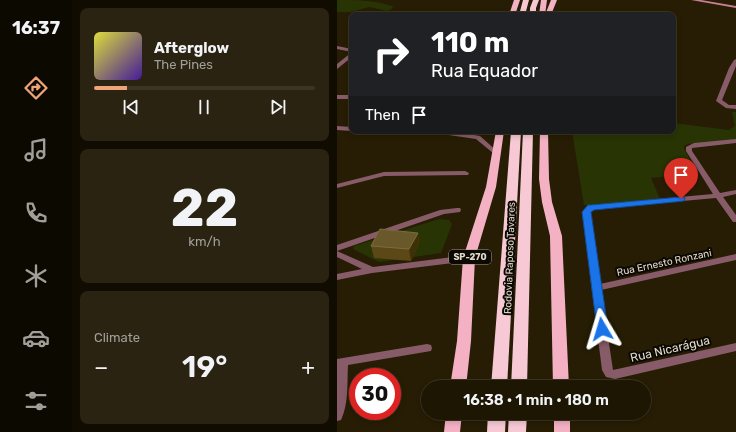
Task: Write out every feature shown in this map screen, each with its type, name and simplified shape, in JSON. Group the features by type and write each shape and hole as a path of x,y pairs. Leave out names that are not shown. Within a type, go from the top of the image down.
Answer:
{"highway":[{"path":"509,0 509,12"},
{"path":"512,12 517,0"},
{"path":"523,12 526,0"},
{"path":"534,12 536,0"},
{"path":"542,12 544,0"},
{"path":"549,12 554,0"},
{"name":"SP-270","path":"459,380 464,341 469,258 491,187 495,152 499,134"},
{"name":"Rodovia Raposo Tavares","path":"499,380 516,134"},
{"name":"Rodovia Raposo Tavares","path":"519,380 528,134"},
{"path":"544,134 544,179 547,202 557,236 561,380"},
{"path":"452,432 453,420"},
{"path":"496,432 497,420"},
{"path":"517,432 518,420"},
{"path":"562,420 562,432"}],"main road":[{"path":"693,0 736,6"}],"street":[{"path":"337,47 349,50"},
{"path":"337,67 349,57"},
{"path":"736,61 719,98 722,105 736,107"},
{"path":"337,97 349,97"},
{"path":"337,128 349,129"},
{"path":"479,134 495,152"},
{"path":"736,141 694,145 689,147 689,151 718,196 736,220"},
{"path":"337,186 385,174 465,173"},
{"path":"597,288 586,212 589,208 718,196 736,192"},
{"path":"337,248 443,212 457,210"},
{"path":"337,254 372,270"},
{"name":"Rua Ernesto Ronzani","path":"597,288 736,257"},
{"path":"337,277 372,270 469,258"},
{"name":"Rua Nicarágua","path":"597,288 607,370 610,374 615,375 736,347"},
{"path":"337,416 341,398 340,362 427,348"}],"green space":[{"path":"337,0 372,1 392,6 393,8 387,11 369,7 351,12 337,12"},
{"path":"732,112 736,112 736,140 688,144 684,146 697,173 651,178 660,199 592,206 584,205 572,134 676,134 676,123 729,130 735,126"},
{"path":"439,219 449,220 452,224 441,253 379,262 353,249 354,246"}],"building":[{"path":"380,229 418,233 409,249 371,246"}],"route":[{"path":"602,329 586,212 591,207 681,199"}]}
